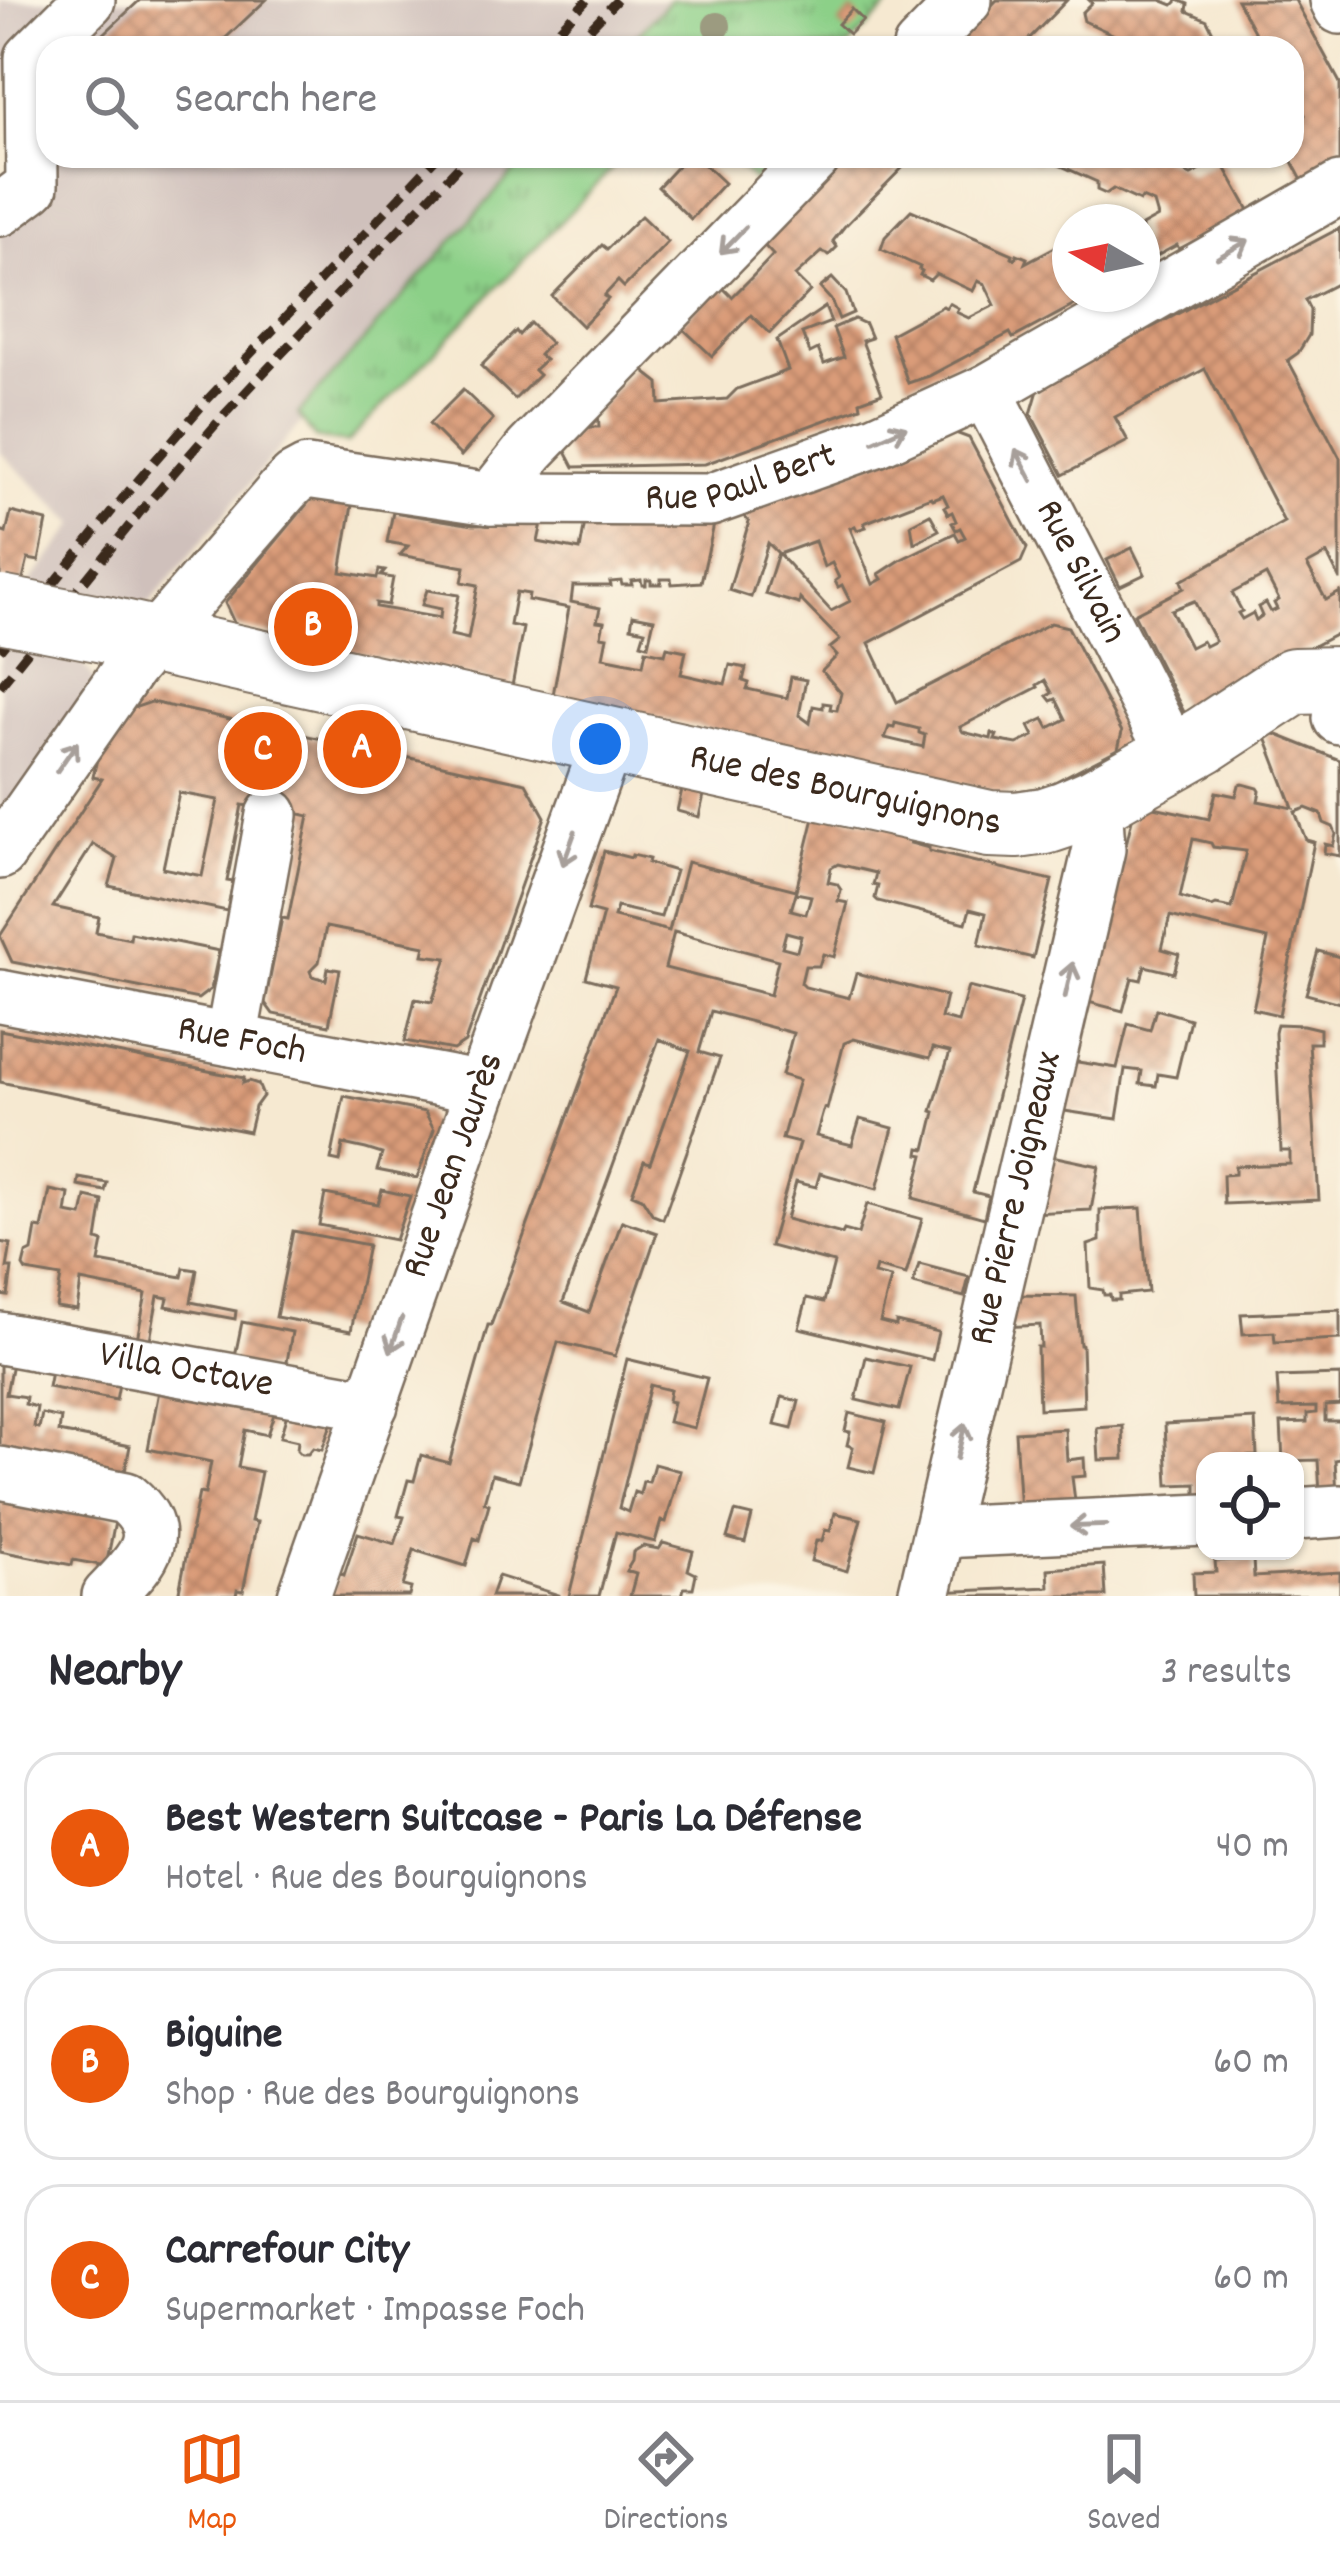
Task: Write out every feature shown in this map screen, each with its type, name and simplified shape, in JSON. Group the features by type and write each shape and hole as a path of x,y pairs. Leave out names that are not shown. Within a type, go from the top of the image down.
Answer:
{"main road":[{"name":"Rue des Bourguignons","path":"0,609 989,824 1045,821 1096,801 1294,681 1340,680"},
{"name":"Rue des Bourguignons","path":"1246,714 1308,709 1340,718"}],"street":[{"path":"54,36 89,0"},
{"path":"931,36 966,0"},
{"path":"0,210 32,186 32,58 36,54"},
{"path":"491,499 530,450 803,168"},
{"name":"Rue Paul Bert","path":"128,635 307,472 491,499 710,500 876,441 986,391 1340,188"},
{"name":"Rue Silvain","path":"986,391 1174,756"},
{"path":"0,853 130,667 128,635"},
{"name":"Rue Jean Jaurès","path":"304,1596 609,738"},
{"name":"Rue Pierre Joigneaux","path":"924,1596 1099,849 1096,801"},
{"path":"231,1040 272,815"},
{"name":"Rue Foch","path":"0,996 482,1088"},
{"name":"Villa Octave","path":"0,1338 372,1405"},
{"path":"0,1473 126,1498 140,1510 148,1538 144,1558 108,1596"},
{"path":"1304,1513 1340,1511"},
{"path":"940,1532 1196,1520"}],"shaded area":[{"path":"0,0 670,0 636,36 36,36 36,168 517,168 299,413 303,420 150,603 132,607 28,586 76,524 0,452 0,177 16,164 9,78 0,66"},
{"path":"0,643 82,661 101,690 0,821"}],"green space":[{"path":"670,0 895,0 859,36 636,36"},
{"path":"517,168 612,168 347,443 315,438 298,414"},
{"path":"740,168 766,168 754,181"}],"building":[{"path":"140,0 266,0 228,36 102,36"},
{"path":"997,0 1067,0 1032,36 962,36"},
{"path":"1089,0 1161,0 1173,5 1178,0 1188,4 1187,11 1207,20 1215,36 1117,36 1084,21 1082,13 1092,3"},
{"path":"1237,0 1295,0 1340,83 1340,164 1304,184 1295,168 1304,168 1304,36 1256,36"},
{"path":"852,9 863,20 849,34 838,24"},
{"path":"676,168 708,168 724,183 691,219 658,187"},
{"path":"832,168 902,168 844,227 833,241 837,247 829,255 822,252 795,276 810,291 770,333 751,315 712,356 679,325 719,284 732,297 753,276 773,255 761,242"},
{"path":"1066,168 1184,168 1191,175 1205,168 1225,168 1250,212 1160,254 1160,204 1113,189 1106,194 1097,190 1097,182"},
{"path":"911,210 1013,254 1015,259 1017,254 1027,258 1025,263 1052,249 1052,312 1061,312 908,383 891,334 949,303 969,318 995,305 985,284 978,281 973,291 936,274 930,280 920,275 920,267 881,249 885,237"},
{"path":"641,216 668,242 624,287 618,281 582,326 552,296 602,245 607,249"},
{"path":"1340,228 1340,282 1305,300 1310,310 1309,335 1288,360 1340,458 1340,580 1327,554 1307,565 1326,600 1340,592 1340,632 1185,714 1134,614 1184,588 1181,581 1284,522 1205,369 1115,417 1128,441 1063,475 1031,414 1039,387","holes":["1266,575 1279,600 1274,603 1277,609 1271,612 1266,603 1258,607 1262,616 1256,620 1253,613 1242,619 1232,593","1194,601 1215,641 1205,646 1202,641 1190,647 1171,610"]},
{"path":"832,278 846,293 853,313 839,319 820,288"},
{"path":"825,307 831,322 802,333 810,353 818,349 824,364 844,357 833,328 854,319 865,324 871,338 862,341 882,393 860,401 861,407 705,464 574,467 562,444 578,427 599,427 598,409 636,365 659,383 660,404 727,399 737,389 788,370 777,340"},
{"path":"530,323 550,343 539,355 545,360 534,370 539,375 515,399 481,366"},
{"path":"463,390 493,419 461,456 429,424"},
{"path":"953,432 969,438 1027,548 1021,562 869,643 897,702 1051,623 1068,627 1122,732 1118,749 1045,787 1001,793 553,695 569,608 528,600 529,594 516,592 510,625 523,628 512,686 236,627 225,603 312,498 352,505 341,572 377,578 379,570 385,571 381,576 393,578 388,605 376,603 376,607 440,618 441,609 422,605 427,590 459,595 451,635 468,639 478,585 462,582 465,567 400,555 408,546 387,542 393,512 473,525 542,523 538,542 580,550 585,522 715,520 701,582 672,584 671,579 661,579 661,584 646,580 642,585 641,580 631,581 632,585 621,581 610,582 611,586 573,586 571,602 600,608 597,621 604,622 601,636 607,637 603,657 643,665 646,650 686,651 681,674 725,684 730,665 746,668 743,681 749,683 747,689 787,698 791,677 806,680 799,715 810,723 813,706 831,704 830,709 837,710 841,693 822,671 837,656 830,648 840,640 800,599 799,604 765,594 778,553 768,543 751,597 729,590 749,522 739,511","holes":["943,495 948,505 944,507 956,521 952,523 965,537 959,540 955,533 902,559 879,574 882,579 873,584 850,528 866,527 864,523","815,541 824,567 832,563 839,578 835,581 850,601 831,611 779,554","1045,680 1052,693 1047,696 1056,699 1066,719 1049,728 1044,719 1029,726 1034,736 1017,744 995,740 997,735 992,733 991,739 963,732 960,727","895,723 919,729 925,735 923,747 885,738 889,727 894,728"]},
{"path":"11,512 47,521 39,561 28,559 22,584 0,579 0,531 6,533"},
{"path":"930,514 939,530 914,543 911,524"},
{"path":"1132,548 1145,574 1120,586 1107,560"},
{"path":"633,615 654,619 648,645 641,643 645,630 631,627"},
{"path":"151,702 526,783 545,817 465,1042 453,1050 405,1041 415,999 432,1002 447,958 423,955 425,946 326,927 319,962 310,971 326,980 328,968 340,970 329,1025 273,1014 265,1003 309,816 300,814 242,805 227,881 233,882 227,911 109,886 117,859 93,844 53,907 99,917 96,932 130,939 131,933 219,951 211,989 198,999 12,962 0,936 102,779 93,777 103,731 116,714","holes":["179,793 218,800 202,876 163,868"]},
{"path":"1270,732 1340,760 1340,856 1324,853 1325,844 1333,846 1336,834 1321,814 1306,808 1295,812 1306,840 1314,842 1279,1015 1253,1009 1268,939 1170,916 1162,949 1179,954 1174,973 1145,966 1141,980 1132,978 1123,1011 1088,1002 1136,803 1209,819 1216,792 1236,796 1243,784 1258,788 1258,801 1293,808 1265,735","holes":["1193,839 1246,851 1232,908 1180,897"]},
{"path":"684,781 706,786 699,817 677,811"},
{"path":"816,810 913,831 910,843 929,851 1052,880 1033,958 979,945 986,913 970,909 966,923 878,901 878,886 873,885 876,873 838,864 831,868 828,882 841,890 838,901 848,903 834,957 823,954 819,966 805,966 801,983 805,987 849,998 856,973 946,996 941,1018 958,1022 968,987 1021,1000 973,1192 989,1196 984,1218 913,1198 924,1155 919,1154 920,1148 926,1149 950,1052 933,1048 930,1058 854,1039 844,1043 816,1136 852,1145 860,1119 893,1128 877,1189 820,1173 816,1187 796,1182 786,1219 858,1234 867,1204 922,1219 906,1275 876,1267 874,1274 891,1278 880,1322 938,1332 932,1360 799,1328 807,1298 824,1302 834,1263 770,1246 799,1143 782,1139 799,1080 782,1075 793,1033 711,1011 699,1052 720,1058 663,1219 632,1194 644,1161 650,1163 690,1051 659,1039 563,1302 589,1312 622,1221 657,1233 615,1356 558,1342 519,1481 492,1474 479,1540 474,1538 466,1566 414,1550 403,1586 411,1588 409,1596 331,1596 339,1573 344,1575 358,1533 395,1544 408,1480 414,1481 421,1455 449,1463 488,1325 616,986 586,978 603,914 588,910 604,851 649,859 648,863 675,871 661,917 617,907 614,917 669,931 687,862 796,890","holes":["796,893 811,896 806,914 791,910","674,932 778,960 770,995 665,968","786,932 801,936 797,951 782,947"]},
{"path":"1318,951 1340,957 1340,1003 1306,994"},
{"path":"1156,1009 1190,1019 1176,1077 1158,1074 1156,1086 1140,1084 1142,1071 1125,1069 1117,1119 1058,1110 1071,1061 1117,1068 1128,1024 1150,1030"},
{"path":"1277,1024 1320,1029 1320,1043 1309,1043 1319,1200 1224,1204 1223,1175 1235,1174 1235,1166 1290,1164 1290,1151 1281,1151"},
{"path":"0,1030 244,1078 243,1083 258,1084 263,1096 249,1132 0,1082"},
{"path":"344,1096 425,1112 434,1129 417,1178 377,1170 382,1154 343,1144 340,1162 331,1160"},
{"path":"1047,1155 1099,1166 1091,1210 1032,1213"},
{"path":"79,1178 107,1183 105,1191 78,1186"},
{"path":"50,1190 69,1194 66,1213 82,1216 86,1197 103,1201 99,1262 182,1277 184,1268 197,1270 191,1302 236,1311 235,1319 166,1306 168,1298 158,1296 147,1356 134,1354 146,1294 81,1281 77,1310 56,1307 61,1277 26,1271 23,1266 26,1254 32,1251 36,1228 42,1229"},
{"path":"382,1190 410,1196 395,1240 319,1225 325,1194 378,1204"},
{"path":"1141,1208 1148,1292 1111,1300 1103,1290 1090,1288 1088,1245 1100,1241 1100,1210"},
{"path":"293,1231 368,1245 351,1331 276,1317"},
{"path":"0,1242 11,1244 8,1296 0,1295"},
{"path":"919,1264 969,1277 964,1297 913,1284"},
{"path":"1012,1295 1076,1296 1084,1406 1039,1409 1040,1325 1004,1327"},
{"path":"1340,1310 1340,1339 1275,1342 1274,1332 1243,1334 1241,1314"},
{"path":"242,1322 292,1332 286,1368 232,1371"},
{"path":"54,1356 122,1368 116,1400 48,1387"},
{"path":"866,1357 910,1367 899,1410 856,1400"},
{"path":"627,1359 707,1378 694,1428 668,1422 673,1402 668,1401 670,1390 650,1385 619,1508 628,1512 634,1492 640,1494 643,1481 649,1482 654,1464 680,1471 666,1522 661,1521 655,1542 616,1532 599,1596 569,1596"},
{"path":"0,1361 12,1363 6,1394 26,1397 25,1404 37,1407 34,1427 39,1428 42,1414 61,1418 59,1432 130,1446 124,1476 0,1452"},
{"path":"162,1375 280,1396 267,1435 245,1430 238,1467 261,1472 251,1521 257,1522 243,1591 237,1590 236,1596 178,1596 199,1493 205,1494 211,1462 148,1449"},
{"path":"1340,1375 1340,1405 1325,1406 1325,1421 1340,1421 1337,1495 1320,1492 1318,1460 1304,1460 1304,1452 1283,1452 1281,1423 1307,1422 1307,1414 1316,1413 1316,1407 1279,1408 1277,1377"},
{"path":"782,1397 799,1401 792,1429 775,1425"},
{"path":"292,1398 337,1407 322,1450 313,1448 301,1454 298,1441 280,1437"},
{"path":"849,1413 886,1422 874,1473 848,1467 853,1447 847,1445 850,1432 845,1431"},
{"path":"1255,1419 1257,1452 1196,1452 1196,1484 1168,1485 1165,1424"},
{"path":"1123,1426 1124,1459 1099,1460 1097,1428"},
{"path":"1065,1429 1067,1460 1084,1458 1085,1476 1072,1477 1076,1509 1020,1512 1015,1432"},
{"path":"0,1488 116,1517 106,1566 73,1560 72,1565 0,1551"},
{"path":"735,1512 752,1516 745,1543 727,1538"},
{"path":"835,1513 861,1519 847,1571 811,1561 816,1541 822,1541 825,1530 830,1531"},
{"path":"663,1543 693,1551 688,1570 696,1574 693,1588 684,1588 682,1596 630,1596 636,1574 626,1571 633,1552 643,1546 659,1549"},
{"path":"1253,1560 1254,1577 1340,1572 1340,1596 1194,1596 1193,1573 1216,1572 1215,1561"},
{"path":"1104,1565 1106,1596 937,1596 938,1592 1049,1587 1048,1569"},
{"path":"498,1576 559,1595 559,1596 491,1596"}],"railway":[{"path":"552,36 587,0"},
{"path":"582,36 617,0"},
{"path":"0,650 206,401 427,168"},
{"path":"0,686 223,416 457,168"}],"place":[{"name":"Biguine","path":"313,627"},
{"name":"Best Western Suitcase - Paris La Défense","path":"362,749"},
{"name":"Carrefour City","path":"263,751"}]}
